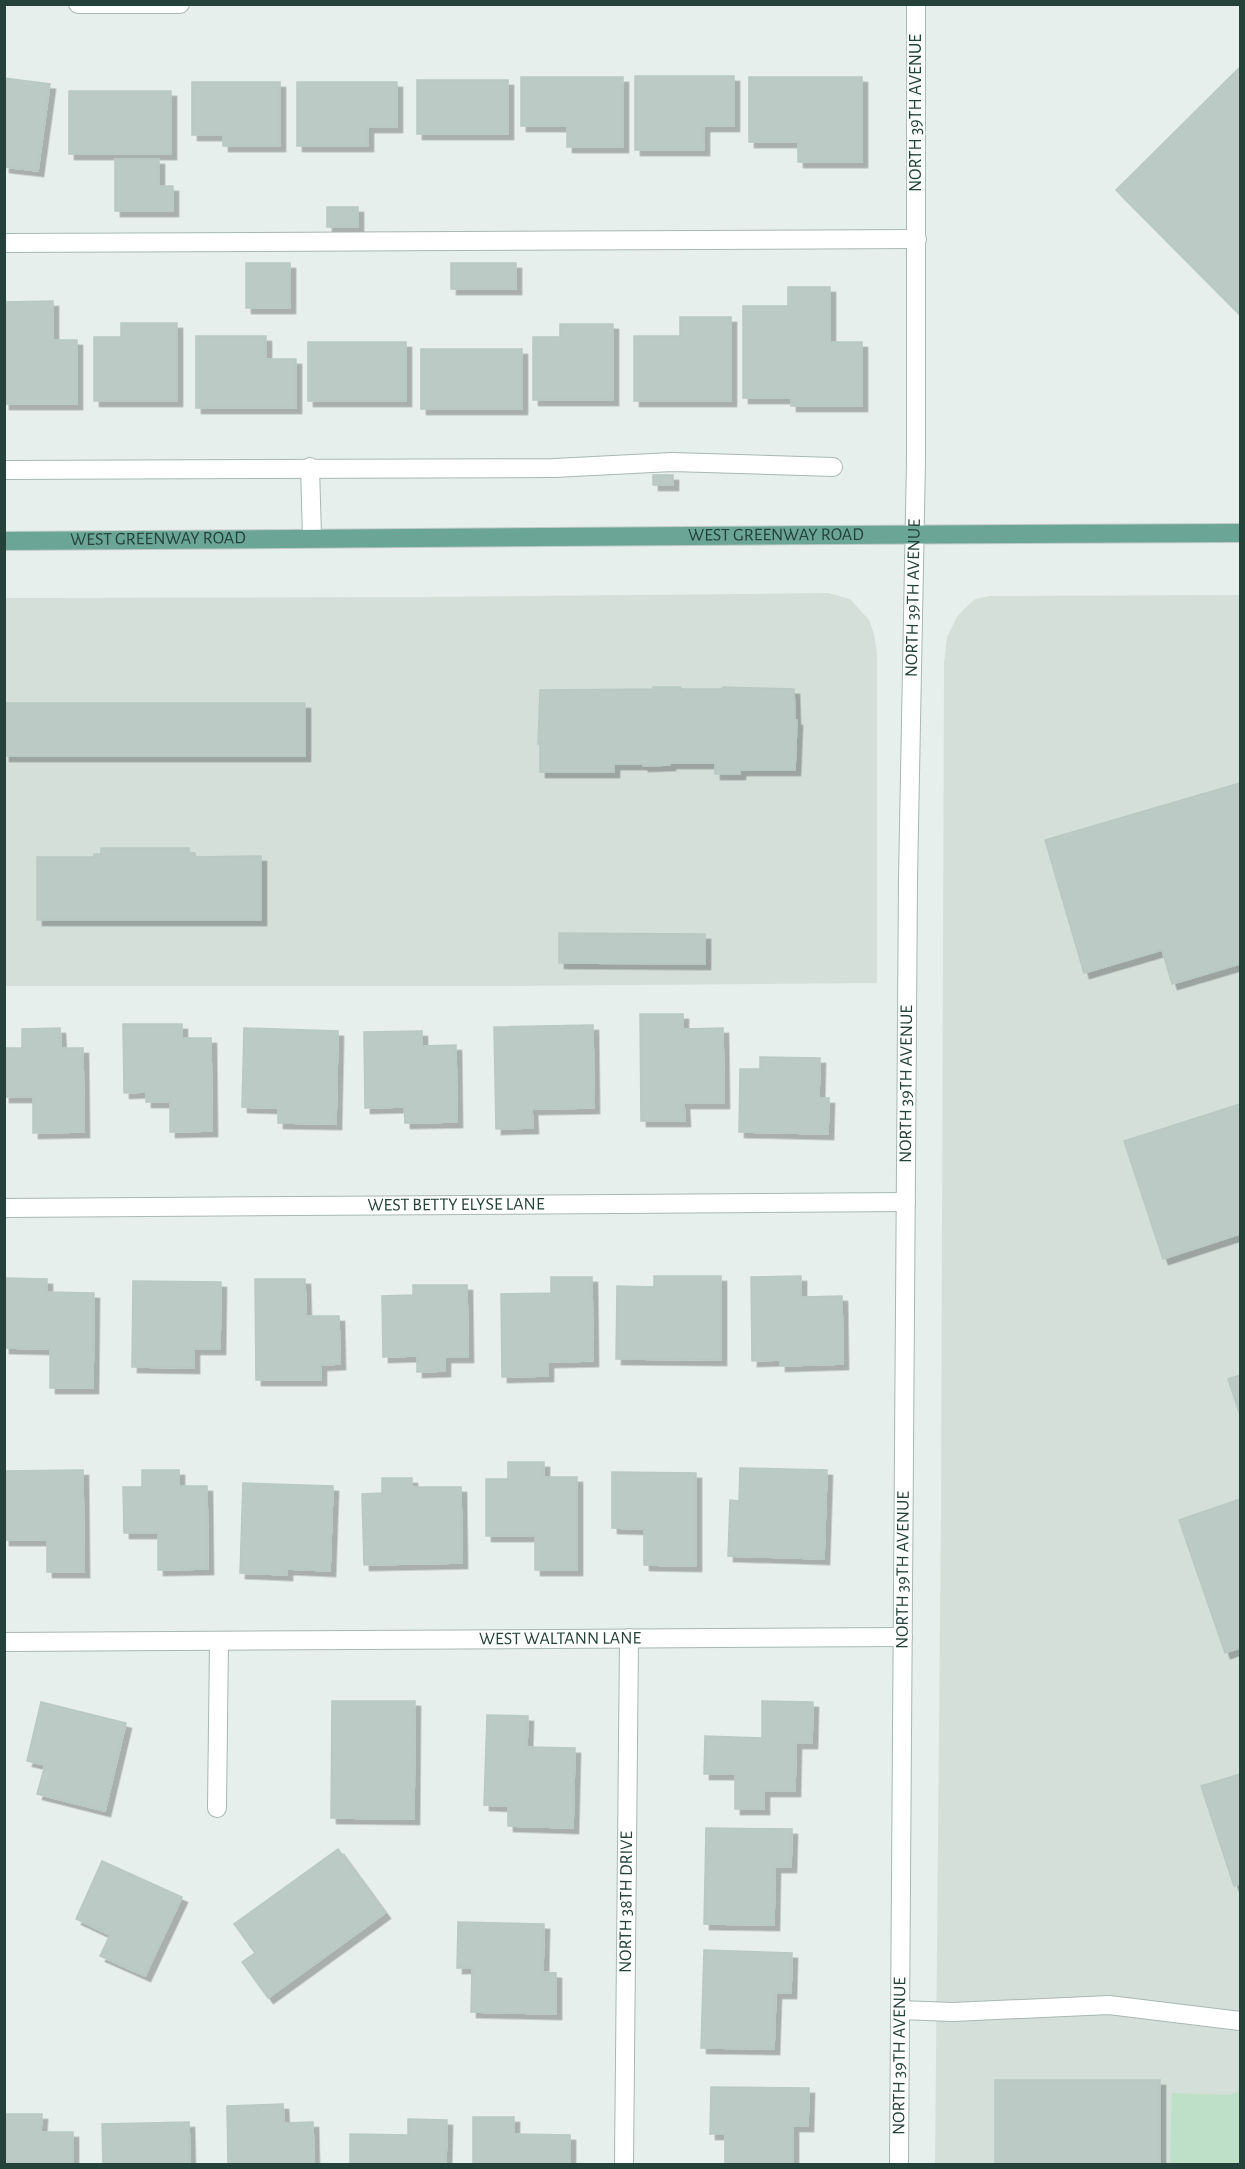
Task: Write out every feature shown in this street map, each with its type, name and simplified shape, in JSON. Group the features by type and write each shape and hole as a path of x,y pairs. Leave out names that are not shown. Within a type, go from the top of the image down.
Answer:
{"main road":[{"name":"WEST GREENWAY ROAD","path":"4,541 312,537 1240,533"}],"street":[{"path":"78,4 180,4"},
{"name":"NORTH 39TH AVENUE","path":"899,2164 908,879 915,536 916,4"},
{"path":"4,243 917,239"},
{"path":"4,470 310,467 554,468 672,462 833,467"},
{"path":"310,467 312,537"},
{"name":"WEST BETTY ELYSE LANE","path":"4,1208 906,1203"},
{"name":"WEST WALTANN LANE","path":"4,1642 903,1637"},
{"name":"NORTH 38TH DRIVE","path":"624,2164 629,1638"},
{"path":"218,1808 219,1641"},
{"path":"900,2010 953,2012 1109,2005 1240,2021"}],"shaded area":[{"path":"828,593 850,599 869,620 877,654 877,983 5,986 4,598"},
{"path":"1240,595 1240,2164 935,2164 941,1517 944,663 947,637 958,615 975,599 990,596"}],"green space":[{"path":"1240,2091 1240,2164 1170,2164 1172,2093 1229,2095"}],"building":[{"path":"1240,67 1240,315 1116,190"},
{"path":"635,76 734,76 734,126 704,126 704,150 635,150"},
{"path":"521,77 623,77 623,147 567,147 567,126 521,126"},
{"path":"749,77 862,77 862,162 798,162 798,142 749,142"},
{"path":"4,78 50,84 38,171 4,167"},
{"path":"417,80 508,80 508,134 417,134"},
{"path":"192,82 280,82 280,146 223,146 223,135 192,135"},
{"path":"297,82 397,82 397,127 368,127 368,146 297,146"},
{"path":"69,91 171,91 171,154 69,154"},
{"path":"115,159 159,159 159,186 173,186 173,211 115,211"},
{"path":"327,207 358,207 358,227 327,227"},
{"path":"246,263 290,263 290,308 246,308"},
{"path":"451,263 516,263 516,289 451,289"},
{"path":"788,287 830,287 830,342 862,342 862,406 791,406 791,398 743,398 743,306 788,306"},
{"path":"53,301 53,340 77,340 77,404 4,404 4,302"},
{"path":"680,317 731,317 731,401 634,401 634,336 680,336"},
{"path":"121,323 177,323 177,401 94,401 94,337 121,337"},
{"path":"560,324 613,324 613,400 533,400 533,337 560,337"},
{"path":"196,336 266,336 266,359 296,359 296,408 196,408"},
{"path":"308,342 406,342 406,401 308,401"},
{"path":"421,349 522,349 522,409 421,409"},
{"path":"653,475 673,475 673,485 653,485"},
{"path":"653,687 794,689 795,720 797,720 795,770 740,770 740,774 715,774 715,763 670,763 670,765 643,766 643,764 614,764 614,772 540,772 540,744 538,744 540,690 653,689"},
{"path":"4,703 305,703 305,756 4,756"},
{"path":"1240,783 1240,964 1172,984 1162,950 1084,973 1045,840"},
{"path":"101,848 189,848 189,854 194,854 194,857 261,856 261,920 37,920 37,857 94,857 94,854 101,854"},
{"path":"559,933 705,934 705,964 559,963"},
{"path":"640,1014 683,1014 683,1029 723,1028 724,1103 684,1103 685,1121 641,1121"},
{"path":"123,1024 182,1024 182,1038 211,1038 212,1131 170,1132 170,1102 146,1102 146,1092 124,1093"},
{"path":"593,1025 594,1108 532,1109 533,1128 496,1129 494,1027"},
{"path":"60,1028 61,1048 83,1048 84,1132 33,1133 33,1097 4,1097 4,1048 22,1048 22,1029"},
{"path":"244,1028 338,1031 336,1124 278,1123 278,1108 242,1107"},
{"path":"422,1031 422,1046 456,1045 457,1122 405,1123 404,1107 365,1108 364,1032"},
{"path":"760,1057 820,1058 819,1098 829,1098 828,1134 739,1132 740,1069 760,1069"},
{"path":"1240,1104 1240,1234 1163,1259 1124,1141"},
{"path":"654,1276 721,1276 721,1360 616,1359 617,1286 654,1287"},
{"path":"801,1276 801,1297 842,1296 843,1364 780,1366 780,1360 752,1361 751,1277"},
{"path":"551,1277 592,1277 593,1361 548,1362 548,1376 502,1377 501,1294 551,1293"},
{"path":"4,1278 47,1279 47,1292 94,1293 93,1388 50,1388 50,1349 4,1348"},
{"path":"255,1279 305,1279 306,1316 339,1316 340,1364 321,1365 321,1380 256,1380"},
{"path":"133,1281 221,1282 220,1349 194,1349 194,1368 132,1367"},
{"path":"413,1285 467,1285 468,1357 445,1357 445,1371 417,1372 417,1356 383,1357 382,1296 413,1295"},
{"path":"1240,1375 1240,1415 1228,1379"},
{"path":"508,1462 544,1462 544,1477 577,1477 577,1570 535,1570 535,1536 486,1536 486,1479 508,1479"},
{"path":"740,1468 827,1470 824,1559 728,1556 730,1500 739,1501"},
{"path":"83,1470 84,1572 47,1572 47,1540 4,1540 4,1471"},
{"path":"142,1470 179,1470 179,1486 207,1486 208,1569 158,1570 158,1533 124,1533 123,1487 142,1487"},
{"path":"612,1472 696,1473 696,1566 644,1565 644,1529 612,1528"},
{"path":"382,1478 412,1478 412,1487 461,1487 462,1563 364,1565 362,1494 382,1493"},
{"path":"243,1483 333,1486 330,1571 287,1569 287,1575 240,1573"},
{"path":"1240,1499 1240,1648 1225,1653 1179,1520"},
{"path":"332,1701 415,1701 414,1819 331,1818"},
{"path":"762,1701 813,1702 812,1743 796,1743 795,1791 764,1791 764,1809 735,1809 735,1774 704,1774 705,1736 762,1738"},
{"path":"41,1702 126,1723 105,1811 37,1794 45,1765 27,1761"},
{"path":"487,1715 528,1716 527,1747 575,1748 573,1828 508,1826 508,1806 484,1805"},
{"path":"1240,1774 1240,1884 1234,1886 1201,1786"},
{"path":"706,1828 792,1829 791,1867 775,1867 774,1925 704,1924"},
{"path":"338,1849 385,1913 268,1998 242,1962 255,1953 234,1924"},
{"path":"102,1861 182,1897 145,1976 100,1956 110,1935 76,1919"},
{"path":"458,1922 544,1924 543,1972 556,1973 556,2014 471,2012 472,1968 457,1968"},
{"path":"704,1950 792,1953 791,1993 776,1993 774,2049 701,2048"},
{"path":"995,2080 1160,2080 1160,2164 995,2164"},
{"path":"711,2087 809,2088 808,2126 793,2126 793,2164 725,2164 725,2134 710,2134"},
{"path":"283,2104 284,2123 313,2122 314,2164 228,2164 227,2106"},
{"path":"4,2114 42,2114 41,2132 73,2132 73,2164 4,2164"},
{"path":"473,2117 514,2117 514,2134 570,2135 570,2164 473,2164"},
{"path":"408,2119 447,2120 446,2164 350,2164 350,2134 408,2135"},
{"path":"189,2122 190,2164 103,2164 102,2124"}]}
